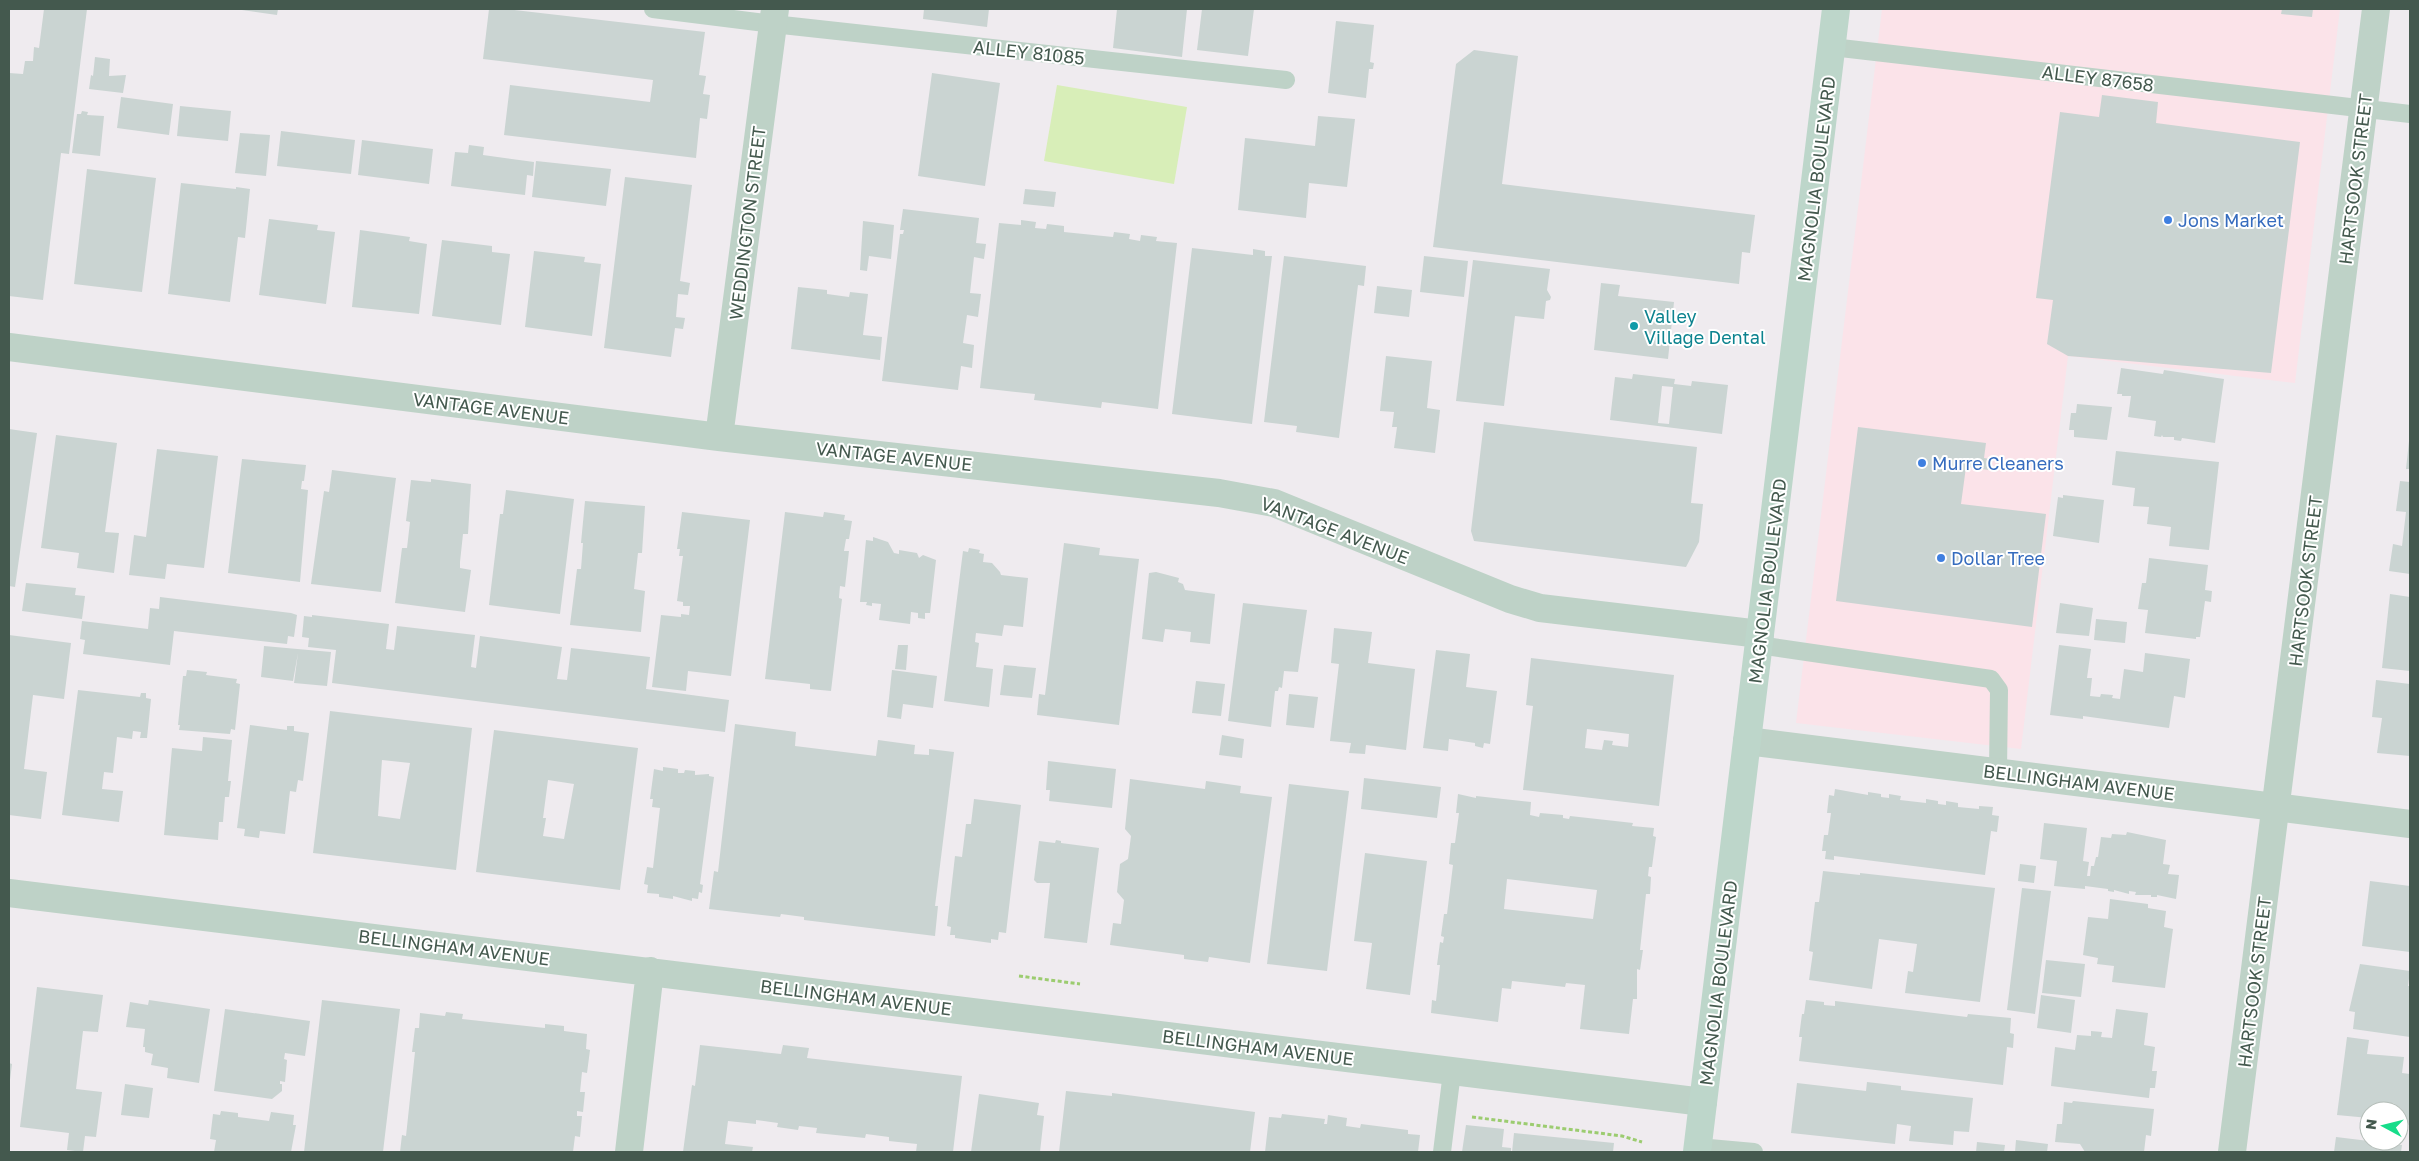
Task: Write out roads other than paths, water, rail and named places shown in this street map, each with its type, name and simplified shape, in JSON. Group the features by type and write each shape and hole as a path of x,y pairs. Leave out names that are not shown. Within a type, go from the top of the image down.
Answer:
{"main road":[{"name":"MAGNOLIA BOULEVARD","path":"1697,1149 1836,9"}],"street":[{"name":"HARTSOOK STREET","path":"2232,1152 2376,9"},
{"name":"WEDDINGTON STREET","path":"719,437 774,16"},
{"name":"VANTAGE AVENUE","path":"9,347 719,437 1219,493 1274,503 1510,599 1540,608 1760,640"},
{"name":"BELLINGHAM AVENUE","path":"1747,741 2410,824"},
{"name":"BELLINGHAM AVENUE","path":"9,893 1703,1102"},
{"path":"629,1152 650,971"}],"lane":[{"name":"ALLEY 81085","path":"653,9 774,16 1286,80"},
{"name":"ALLEY 87658","path":"1832,47 2410,114"},
{"path":"1760,640 1991,679 1999,690 1998,772"},
{"path":"1442,1152 1452,1072"},
{"path":"1697,1149 1754,1152"}],"place":[{"name":"Jons Market","path":"2168,220"},
{"name":"Valley Village Dental","path":"1634,326"},
{"name":"Murre Cleaners","path":"1922,463"},
{"name":"Dollar Tree","path":"1941,558"}]}
